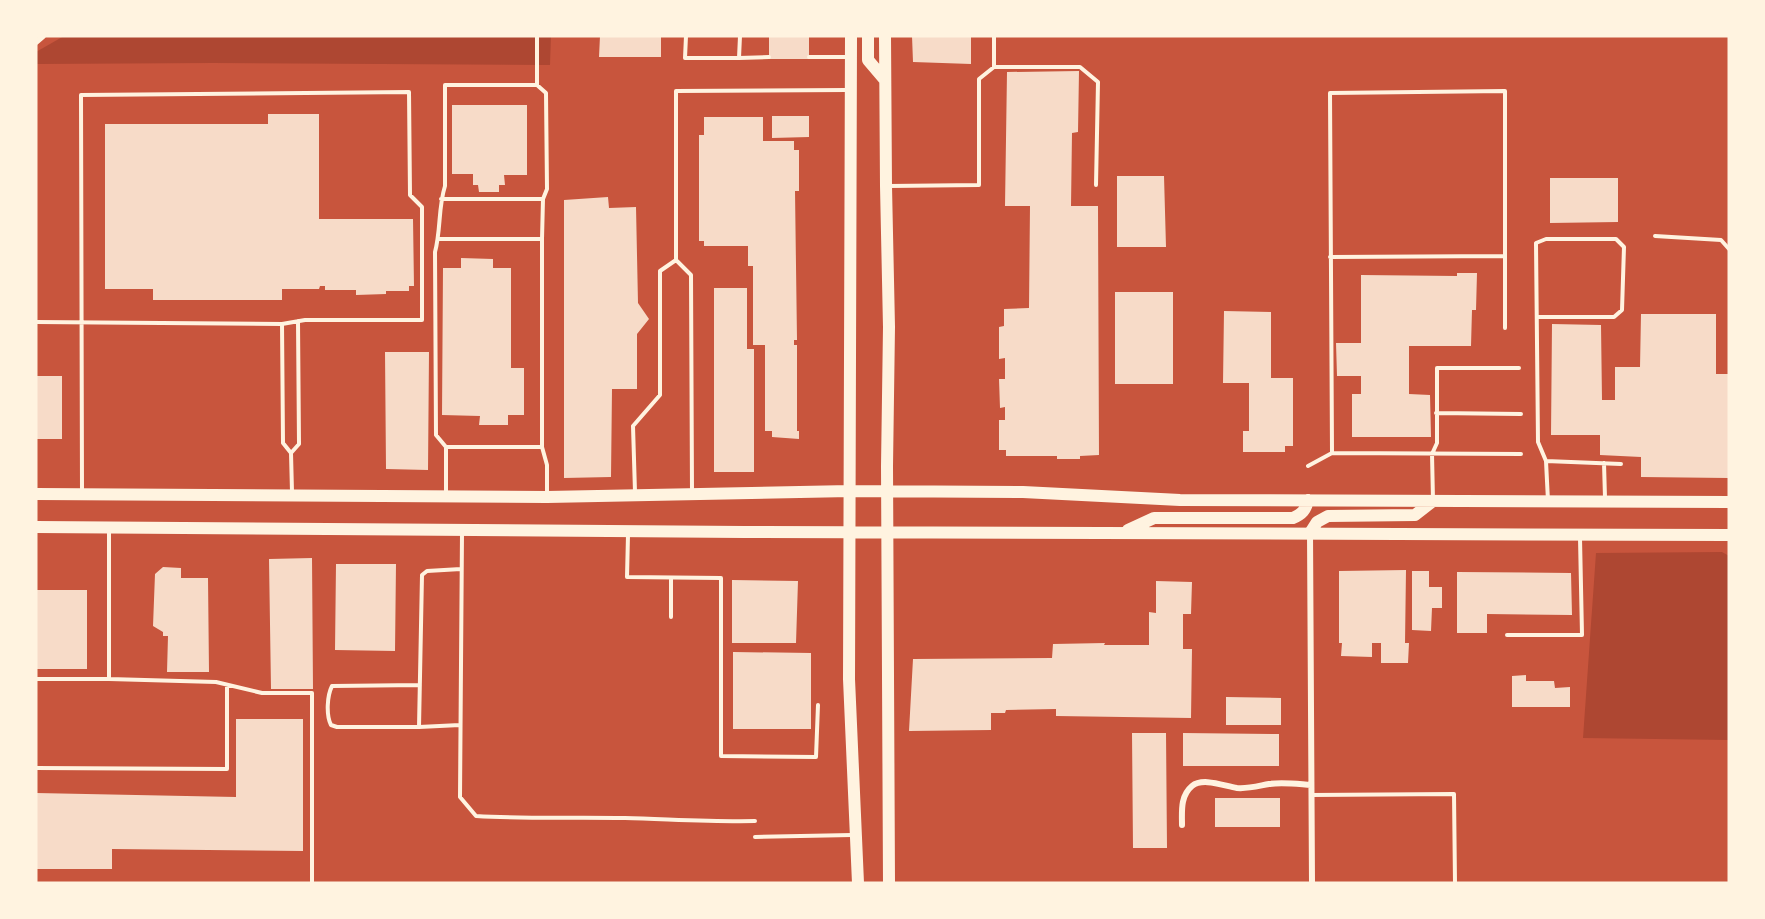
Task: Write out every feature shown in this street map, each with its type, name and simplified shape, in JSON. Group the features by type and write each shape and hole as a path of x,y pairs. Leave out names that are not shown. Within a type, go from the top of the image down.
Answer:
{"main road":[{"path":"851,36 850,717 858,883"},
{"path":"868,36 868,60 885,80"},
{"path":"885,36 889,327 887,492 889,883"},
{"path":"36,494 547,497 850,491 1023,492 1180,500 1729,502"},
{"path":"1124,532 1154,518 1293,518 1301,515 1308,500"},
{"path":"1310,533 1317,522 1328,516 1415,515 1433,501"},
{"path":"36,527 1729,535"}],"street":[{"path":"36,42 43,36"},
{"path":"1310,533 1312,883"},
{"path":"1182,825 1181,807 1186,793 1192,786 1199,783 1239,788 1270,784 1311,785"}],"lane":[{"path":"537,36 537,85"},
{"path":"686,36 685,58 769,57"},
{"path":"739,58 740,36"},
{"path":"994,36 994,67"},
{"path":"809,57 851,57"},
{"path":"886,186 979,185 979,79 994,67 1080,67 1098,82 1096,185"},
{"path":"446,496 446,447 436,435 435,252 439,239 444,186 445,85 537,85 546,93 547,189 543,199 542,240 542,447 547,465 547,497"},
{"path":"692,494 690,275 676,260 676,91 851,90"},
{"path":"1332,453 1330,93 1505,91 1505,328"},
{"path":"36,322 82,323 282,324 298,321 422,320 422,207 410,195 409,92 81,95 82,323 82,495"},
{"path":"441,199 543,199"},
{"path":"1655,236 1721,240 1729,249"},
{"path":"439,239 542,240"},
{"path":"1537,317 1614,317 1622,310 1624,247 1616,239 1546,239 1536,243 1538,442 1546,461 1548,501"},
{"path":"1330,256 1505,256"},
{"path":"635,496 633,426 660,394 660,271 676,260"},
{"path":"291,453 299,444 298,321"},
{"path":"282,324 284,443 291,453 292,496"},
{"path":"1433,501 1432,454 1437,443 1437,368 1519,368"},
{"path":"1436,412 1521,414"},
{"path":"446,447 542,447"},
{"path":"1308,466 1332,453 1521,454"},
{"path":"1546,461 1621,464"},
{"path":"1604,463 1605,502"},
{"path":"109,528 109,679"},
{"path":"462,529 460,797 477,816 755,821"},
{"path":"628,531 627,577 721,578 721,756 816,757 818,705"},
{"path":"1507,635 1581,636 1580,534"},
{"path":"419,727 422,575 427,571 461,569"},
{"path":"671,617 672,578"},
{"path":"36,679 216,682 262,693 312,693 312,883"},
{"path":"36,768 227,769 227,685"},
{"path":"420,685 332,686 329,691 328,720 331,725 337,727 460,725"},
{"path":"1311,795 1454,794 1455,883"},
{"path":"755,837 856,835"}],"shaded area":[{"path":"64,36 551,36 550,65 36,64 36,52"},
{"path":"1722,552 1729,556 1729,740 1583,738 1596,553"}],"building":[{"path":"600,36 661,36 661,57 599,57"},
{"path":"769,36 809,36 809,59 769,59"},
{"path":"912,36 971,36 971,64 913,62"},
{"path":"1079,71 1078,132 1072,133 1071,206 1098,206 1099,455 1080,456 1080,459 1057,459 1057,456 1006,456 1006,450 999,450 999,420 1005,420 1005,407 1000,408 999,379 1005,379 1005,358 999,359 999,327 1004,326 1004,309 1029,308 1030,206 1005,206 1007,72"},
{"path":"452,105 527,105 527,175 504,175 505,185 499,185 499,192 479,192 478,185 473,185 473,174 452,174"},
{"path":"268,114 319,114 319,219 413,219 414,286 409,286 409,291 356,295 356,290 325,290 325,286 320,286 319,289 282,289 282,300 153,300 153,289 105,289 105,124 268,124"},
{"path":"772,116 809,116 809,137 772,138"},
{"path":"704,117 763,117 763,141 794,141 794,150 799,150 799,191 795,191 797,340 794,340 794,345 797,345 797,431 799,431 799,439 772,437 772,431 765,431 765,345 753,345 753,266 748,266 748,246 704,246 704,241 699,241 699,135 704,135"},
{"path":"1117,176 1164,176 1166,247 1117,247"},
{"path":"1550,178 1618,178 1618,222 1550,223"},
{"path":"608,197 609,208 636,207 638,303 649,319 637,334 637,389 612,389 611,477 564,478 564,200"},
{"path":"461,258 493,259 493,268 511,268 511,368 524,368 524,415 508,415 508,425 479,425 480,416 442,415 443,268 461,268"},
{"path":"1457,273 1477,273 1476,310 1472,310 1471,346 1409,346 1409,394 1430,395 1431,437 1352,437 1352,394 1361,394 1361,376 1337,376 1336,343 1361,343 1361,275 1457,276"},
{"path":"714,288 747,288 747,349 754,349 754,472 714,472"},
{"path":"1115,292 1173,292 1173,384 1115,384"},
{"path":"1224,311 1271,312 1271,378 1293,378 1293,446 1285,446 1285,452 1243,452 1243,431 1249,431 1249,383 1223,383"},
{"path":"1641,314 1716,314 1716,374 1729,374 1728,478 1641,477 1641,457 1600,455 1600,435 1551,435 1552,324 1601,325 1602,400 1615,400 1615,367 1640,367"},
{"path":"385,352 429,352 428,470 386,469"},
{"path":"36,376 62,376 62,439 36,439"},
{"path":"312,558 313,689 271,689 269,559"},
{"path":"336,564 396,564 395,651 335,650"},
{"path":"163,567 181,568 181,578 208,578 209,672 167,672 168,636 163,636 163,632 153,626 155,574"},
{"path":"1406,570 1405,643 1409,643 1408,663 1381,663 1381,643 1372,643 1372,657 1341,656 1339,571"},
{"path":"1412,571 1429,571 1429,587 1442,587 1442,608 1432,608 1431,631 1412,630"},
{"path":"1457,572 1571,573 1572,615 1487,614 1487,633 1457,633"},
{"path":"732,580 798,581 796,643 732,643"},
{"path":"1156,581 1192,582 1191,614 1183,614 1183,649 1192,649 1191,718 1056,716 1056,709 1006,710 1005,713 991,713 991,730 909,731 913,659 1052,658 1053,644 1149,645 1149,612 1156,613"},
{"path":"36,590 87,590 87,669 36,669"},
{"path":"733,652 811,653 811,729 733,729"},
{"path":"1526,675 1526,681 1554,681 1555,688 1570,687 1570,707 1512,707 1512,676"},
{"path":"1226,697 1281,698 1281,725 1226,725"},
{"path":"236,719 303,719 303,851 112,849 112,869 36,869 36,793 236,797"},
{"path":"1132,733 1166,733 1167,848 1133,848"},
{"path":"1183,733 1279,734 1279,766 1183,766"},
{"path":"1215,798 1280,798 1280,827 1215,827"}]}
